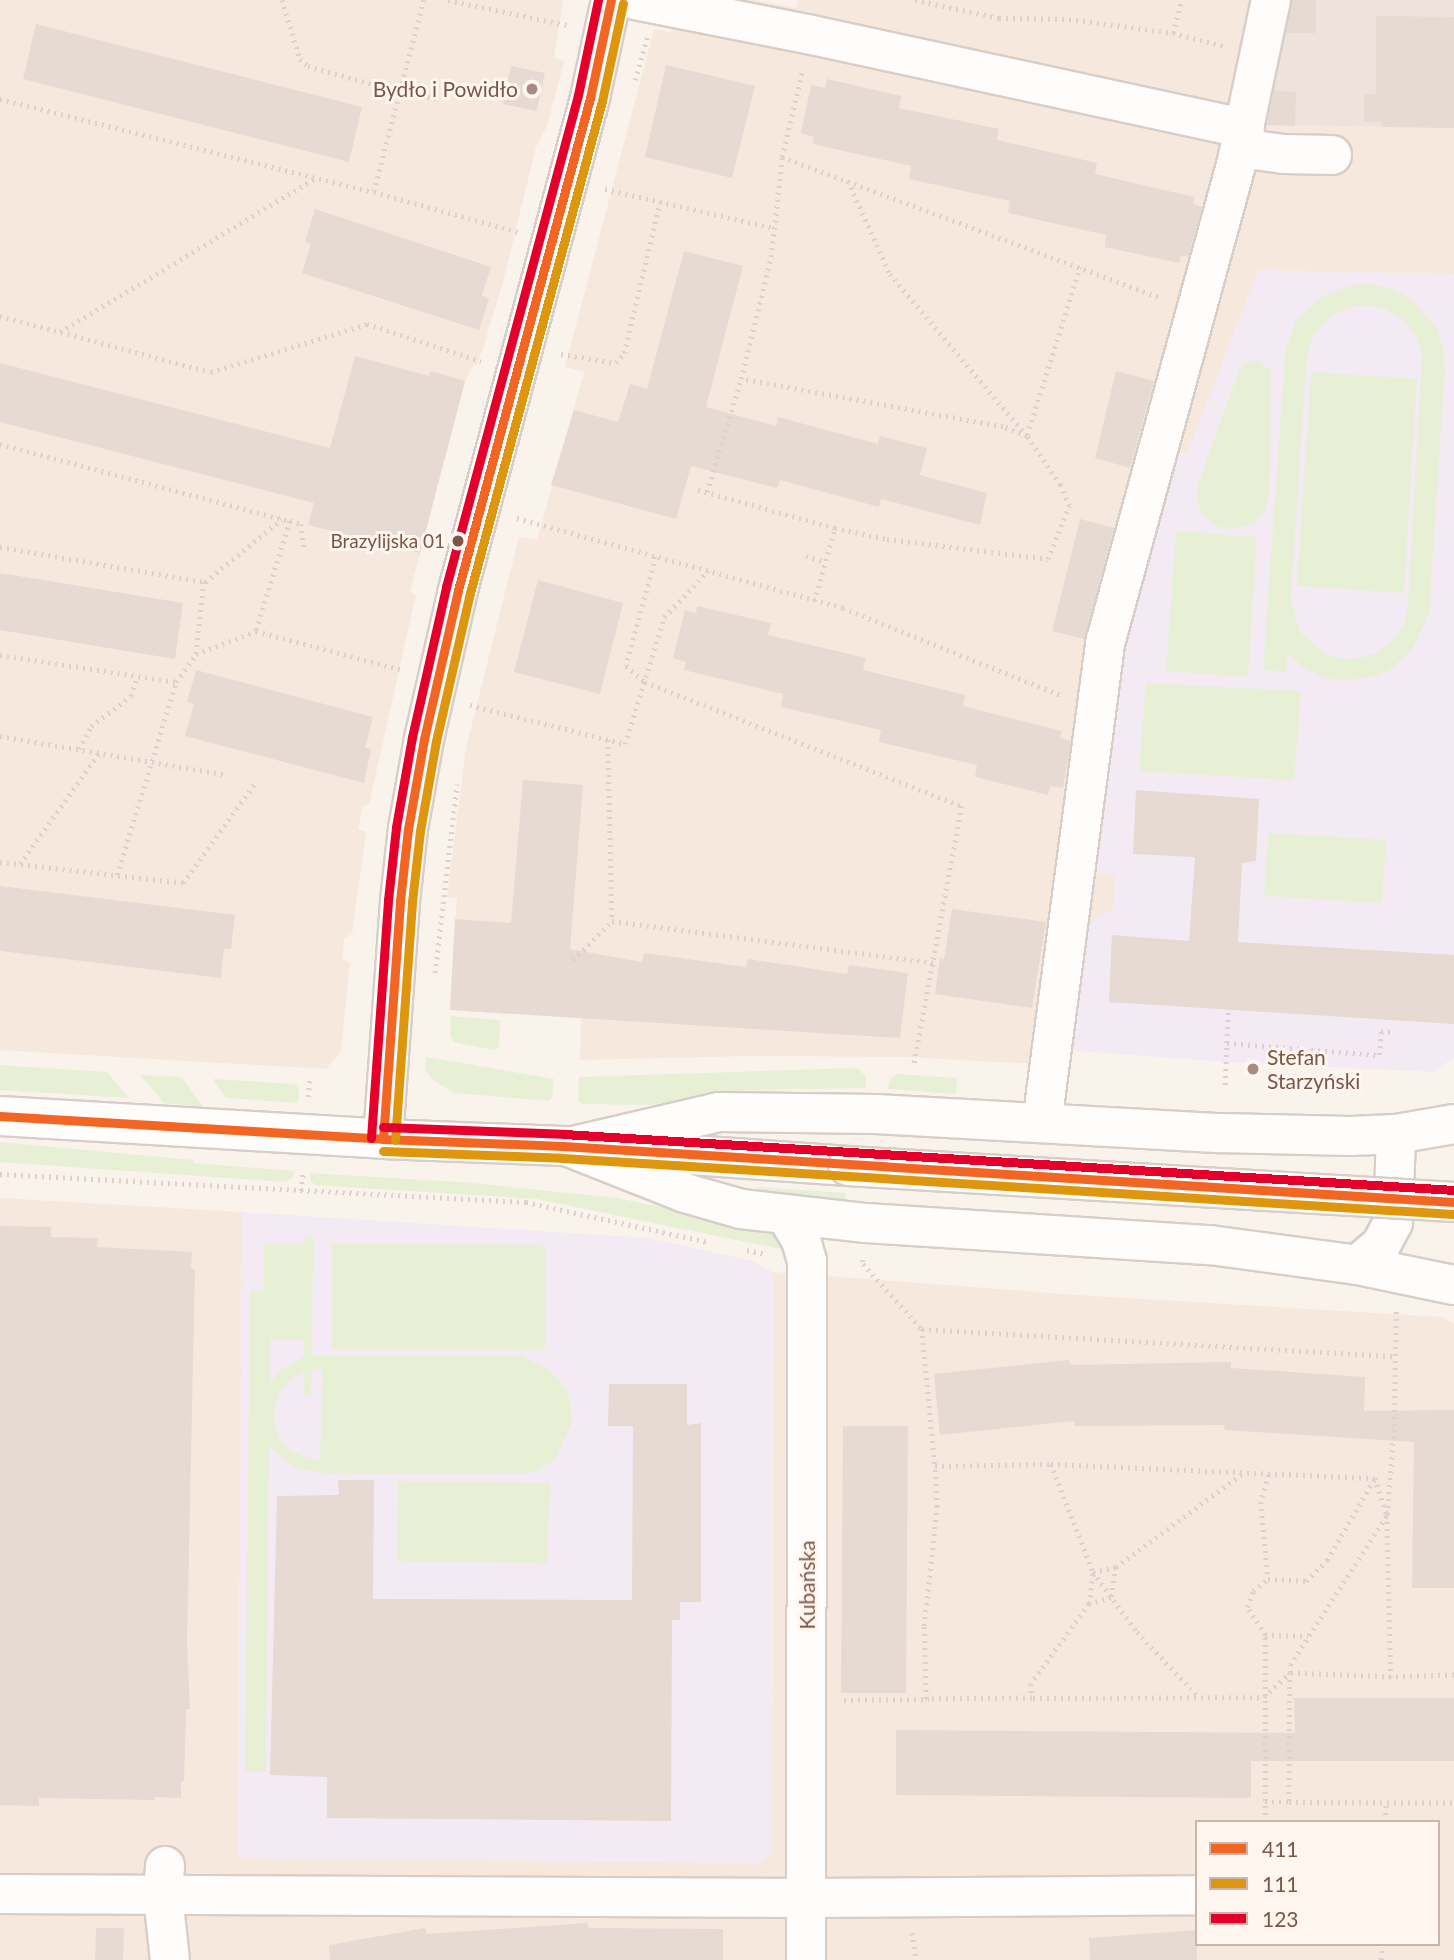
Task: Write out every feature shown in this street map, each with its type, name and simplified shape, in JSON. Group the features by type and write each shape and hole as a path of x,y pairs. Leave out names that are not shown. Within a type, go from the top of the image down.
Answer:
{"street":[{"path":"383,1139 401,889 408,829 424,739 458,590 590,98 611,0"},
{"path":"1042,1123 1106,640 1243,138 1261,60 1271,0"},
{"path":"645,2 1243,138 1284,154 1332,155"},
{"path":"569,1147 719,1112 876,1114 1220,1133 1396,1134 1454,1124"},
{"path":"0,1116 383,1139 569,1147 1454,1202"},
{"path":"1357,1265 1381,1245 1393,1222 1396,1134"},
{"path":"569,1147 685,1193 741,1209 786,1215 1210,1245 1357,1265 1454,1285"},
{"name":"Kubańska","path":"786,1215 801,1240 807,1262 806,1960"},
{"path":"164,1881 170,1960"},
{"path":"0,1894 164,1881 288,1894 806,1898 1195,1895"}],"path":[{"path":"282,0 300,59 308,66 400,92 439,99"},
{"path":"374,192 424,0"},
{"path":"448,0 570,26"},
{"path":"915,0 999,18 1069,19 1173,33 1261,60"},
{"path":"1173,33 1181,0"},
{"path":"635,83 645,2"},
{"path":"707,492 741,379 771,257 782,156 799,93 803,59"},
{"path":"0,99 316,177 519,232"},
{"path":"782,156 1197,310"},
{"path":"60,332 316,177"},
{"path":"602,202 609,178"},
{"path":"698,489 835,528 887,539 1048,559 1069,506 1060,485 1027,436 890,274 848,181"},
{"path":"605,189 774,228"},
{"path":"561,354 616,363 624,353 660,202"},
{"path":"1027,436 1080,267"},
{"path":"0,316 211,372 368,324 482,362"},
{"path":"557,367 564,341"},
{"path":"741,379 1003,427 1027,436"},
{"path":"0,444 301,524 304,550"},
{"path":"513,531 519,509"},
{"path":"517,518 843,608 1097,709"},
{"path":"117,875 176,682 196,653 204,582 283,519"},
{"path":"256,631 290,521"},
{"path":"814,601 835,528"},
{"path":"0,547 204,582"},
{"path":"806,556 825,562"},
{"path":"656,557 626,666 645,682 962,806 914,1066"},
{"path":"469,705 625,744 664,617 708,571"},
{"path":"196,653 256,631 403,670"},
{"path":"0,662 3,655 176,682"},
{"path":"79,749 91,726 131,696 137,676"},
{"path":"467,716 473,692"},
{"path":"0,736 228,775"},
{"path":"573,960 612,921 608,740"},
{"path":"20,864 99,752"},
{"path":"434,984 458,776"},
{"path":"0,862 183,883 255,783"},
{"path":"612,921 934,963"},
{"path":"1225,1085 1228,1009"},
{"path":"1227,1043 1379,1055 1381,1031 1395,1032"},
{"path":"308,1103 310,1077"},
{"path":"301,1191 303,1172"},
{"path":"0,1174 526,1202 715,1243"},
{"path":"742,1249 769,1255"},
{"path":"863,1264 922,1329 937,1507 924,1626 926,1699"},
{"path":"1391,1677 1387,1515 1396,1301"},
{"path":"922,1329 1395,1356"},
{"path":"935,1466 1051,1464 1375,1478"},
{"path":"1051,1464 1093,1573 1137,1632 1198,1696"},
{"path":"1093,1573 1116,1567 1243,1474"},
{"path":"1268,1579 1261,1502 1269,1475"},
{"path":"1375,1478 1387,1515"},
{"path":"1265,1820 1265,1635 1247,1607 1253,1591 1268,1579 1306,1581 1327,1560 1375,1478"},
{"path":"1289,1802 1290,1665 1387,1515"},
{"path":"1111,1598 1116,1567"},
{"path":"1032,1698 1031,1684 1089,1604 1093,1573"},
{"path":"1089,1604 1111,1598"},
{"path":"1265,1635 1308,1636"},
{"path":"807,1700 1264,1697 1290,1673 1391,1677 1454,1675"},
{"path":"1265,1802 1454,1803"},
{"path":"1385,1820 1386,1804"},
{"path":"911,1928 917,1960"}],"shaded area":[{"path":"0,0 563,0 554,57 564,62 547,126 536,147 502,286 482,351 477,365 473,366 465,381 410,592 416,595 369,804 363,806 358,829 366,832 352,934 344,939 342,959 350,962 341,1051 326,1069 0,1050"},
{"path":"677,0 754,0 796,8 798,0 1282,0 1266,125 1454,128 1454,274 1258,271 1188,452 1091,872 1116,874 1113,912 1038,1064 906,1057 747,1056 580,1060 581,1018 450,1010 457,897 447,898 466,748 519,537 537,540 584,372 565,367 654,29 671,32"},
{"path":"1282,0 1454,0 1454,128 1266,125 1266,56"},
{"path":"1258,270 1454,274 1454,1057 1434,1072 1226,1062 1065,1050 1085,928 1098,916 1113,911 1116,874 1090,872 1119,666 1175,452 1188,452"},
{"path":"0,1198 242,1212 238,1858 760,1863 772,1853 773,1272 1076,1295 1442,1317 1454,1324 1454,1960 0,1960"},
{"path":"242,1212 648,1238 753,1261 773,1272 772,1853 761,1863 238,1858"}],"green space":[{"path":"1372,284 1395,290 1411,299 1437,329 1443,347 1445,368 1429,614 1413,648 1392,668 1378,675 1344,681 1325,678 1303,667 1288,653 1286,672 1263,670 1285,355 1296,321 1320,298 1352,285","holes":["1368,305 1387,310 1403,319 1415,334 1422,351 1408,606 1404,624 1393,640 1378,652 1361,658 1342,659 1325,654 1300,632 1291,599 1306,363 1310,344 1319,328 1333,315 1350,307"]},
{"path":"1249,361 1260,361 1271,371 1269,495 1265,511 1256,522 1231,530 1216,526 1201,512 1197,498 1198,485 1239,370"},
{"path":"1311,372 1417,379 1404,593 1297,586"},
{"path":"1176,531 1257,537 1248,677 1166,671"},
{"path":"1146,683 1301,691 1294,780 1139,771"},
{"path":"1268,833 1386,840 1382,903 1264,896"},
{"path":"451,1016 500,1020 499,1047 493,1050 454,1042 450,1036"},
{"path":"426,1057 554,1079 552,1098 549,1101 454,1093 433,1080 425,1070"},
{"path":"0,1065 107,1072 129,1098 0,1090"},
{"path":"857,1068 866,1076 866,1088 746,1090 648,1105 582,1104 578,1100 579,1077"},
{"path":"897,1074 957,1078 956,1094 888,1089 890,1079"},
{"path":"140,1075 182,1077 203,1107 164,1103"},
{"path":"213,1079 295,1084 299,1089 298,1103 226,1098"},
{"path":"0,1142 295,1171 293,1177 285,1182 0,1162"},
{"path":"311,1173 473,1183 617,1198 758,1228 776,1235 785,1250 537,1199 315,1185 310,1180"},
{"path":"757,1187 846,1193 845,1203 802,1199 757,1190"},
{"path":"305,1236 313,1236 312,1356 522,1356 550,1371 565,1387 570,1401 572,1423 554,1460 537,1471 526,1474 318,1473 295,1468 269,1446 266,1772 245,1772 250,1291 264,1291 264,1243 305,1243","holes":["270,1339 304,1340 304,1357 283,1368 270,1382","312,1369 323,1369 320,1460 308,1459 288,1449 279,1439 273,1419 278,1393 293,1377 304,1372 304,1395 311,1395"]},
{"path":"332,1243 546,1245 545,1349 332,1349"},
{"path":"398,1481 550,1483 547,1563 397,1561"}],"building":[{"path":"1292,0 1316,0 1316,33 1286,33"},
{"path":"1376,16 1454,17 1454,128 1382,127 1382,122 1364,122 1364,94 1376,94"},
{"path":"36,24 362,107 349,162 23,79"},
{"path":"666,65 755,86 732,178 645,157"},
{"path":"511,66 545,73 537,111 503,104"},
{"path":"827,79 901,96 899,108 999,129 997,140 1097,163 1095,174 1194,197 1193,204 1202,207 1188,257 1181,255 1179,263 1105,247 1106,235 1008,213 1010,201 909,179 911,166 813,144 814,137 801,133 811,85 825,88"},
{"path":"1274,91 1296,92 1295,126 1267,125"},
{"path":"315,209 491,267 482,295 489,299 479,330 302,273 311,244 305,242"},
{"path":"684,251 743,266 706,407 776,426 778,417 878,444 880,436 927,448 920,475 987,493 980,525 881,499 879,507 780,480 777,488 691,466 676,519 551,485 574,410 618,422 630,384 647,389"},
{"path":"355,356 429,376 431,371 465,381 420,553 308,525 314,503 0,422 0,363 330,448"},
{"path":"1116,371 1154,381 1130,468 1095,458"},
{"path":"1080,519 1114,528 1084,639 1052,631"},
{"path":"0,573 183,603 175,659 0,630"},
{"path":"538,580 623,603 600,694 514,672"},
{"path":"697,606 771,623 768,635 866,658 863,670 965,695 963,706 1062,731 1060,738 1071,741 1063,788 1050,786 1048,795 975,777 977,765 879,742 881,730 781,707 783,694 684,670 686,662 673,658 685,610 696,613"},
{"path":"196,670 373,717 365,748 371,749 364,783 185,736 194,704 187,702"},
{"path":"523,780 583,785 570,949 642,962 644,953 746,967 748,959 847,974 849,965 908,973 900,1038 450,1010 455,919 511,923"},
{"path":"1136,790 1259,799 1256,861 1242,863 1238,942 1454,955 1454,1024 1109,1002 1112,935 1189,941 1195,857 1133,854"},
{"path":"0,886 235,915 231,949 224,949 221,978 0,951"},
{"path":"952,909 1046,922 1032,1008 935,994 940,958 944,959"},
{"path":"0,1226 51,1227 51,1237 98,1238 97,1247 192,1252 191,1269 195,1269 187,1643 190,1709 186,1709 181,1798 39,1798 39,1806 0,1805"},
{"path":"1069,1360 1071,1365 1231,1362 1231,1368 1365,1377 1364,1411 1454,1410 1454,1588 1412,1588 1414,1442 1225,1430 1224,1425 1075,1426 1074,1421 940,1435 934,1374"},
{"path":"609,1384 687,1384 687,1425 701,1423 701,1602 680,1602 680,1620 672,1620 671,1821 327,1818 327,1777 270,1775 277,1496 339,1495 338,1480 374,1480 373,1599 632,1600 633,1426 608,1426"},
{"path":"843,1426 908,1426 906,1693 841,1693"},
{"path":"1294,1698 1454,1698 1454,1761 1251,1761 1251,1798 896,1795 896,1730 1295,1733"},
{"path":"587,1923 589,1928 723,1929 723,1960 330,1960 329,1945 425,1928 427,1934"},
{"path":"96,1928 124,1928 123,1960 95,1960"},
{"path":"1195,1930 1197,1960 1090,1960 1089,1938"}],"transit line":[{"name":"123","path":"371,1138 388,900 396,827 412,737 446,587 578,95 598,0"},
{"name":"411","path":"383,1139 400,901 408,829 424,739 458,590 590,98 611,0"},
{"name":"111","path":"395,1140 412,902 420,831 436,741 470,593 602,101 623,3"},
{"name":"411","path":"0,1116 383,1139 563,1146 1454,1202"},
{"name":"123","path":"383,1127 564,1134 1454,1190"},
{"name":"111","path":"383,1151 562,1158 1453,1214"}],"place":[{"name":"Bydło i Powidło","path":"532,89"},
{"name":"Brazylijska 01","path":"458,541"},
{"name":"Stefan Starzyński","path":"1253,1069"}]}
